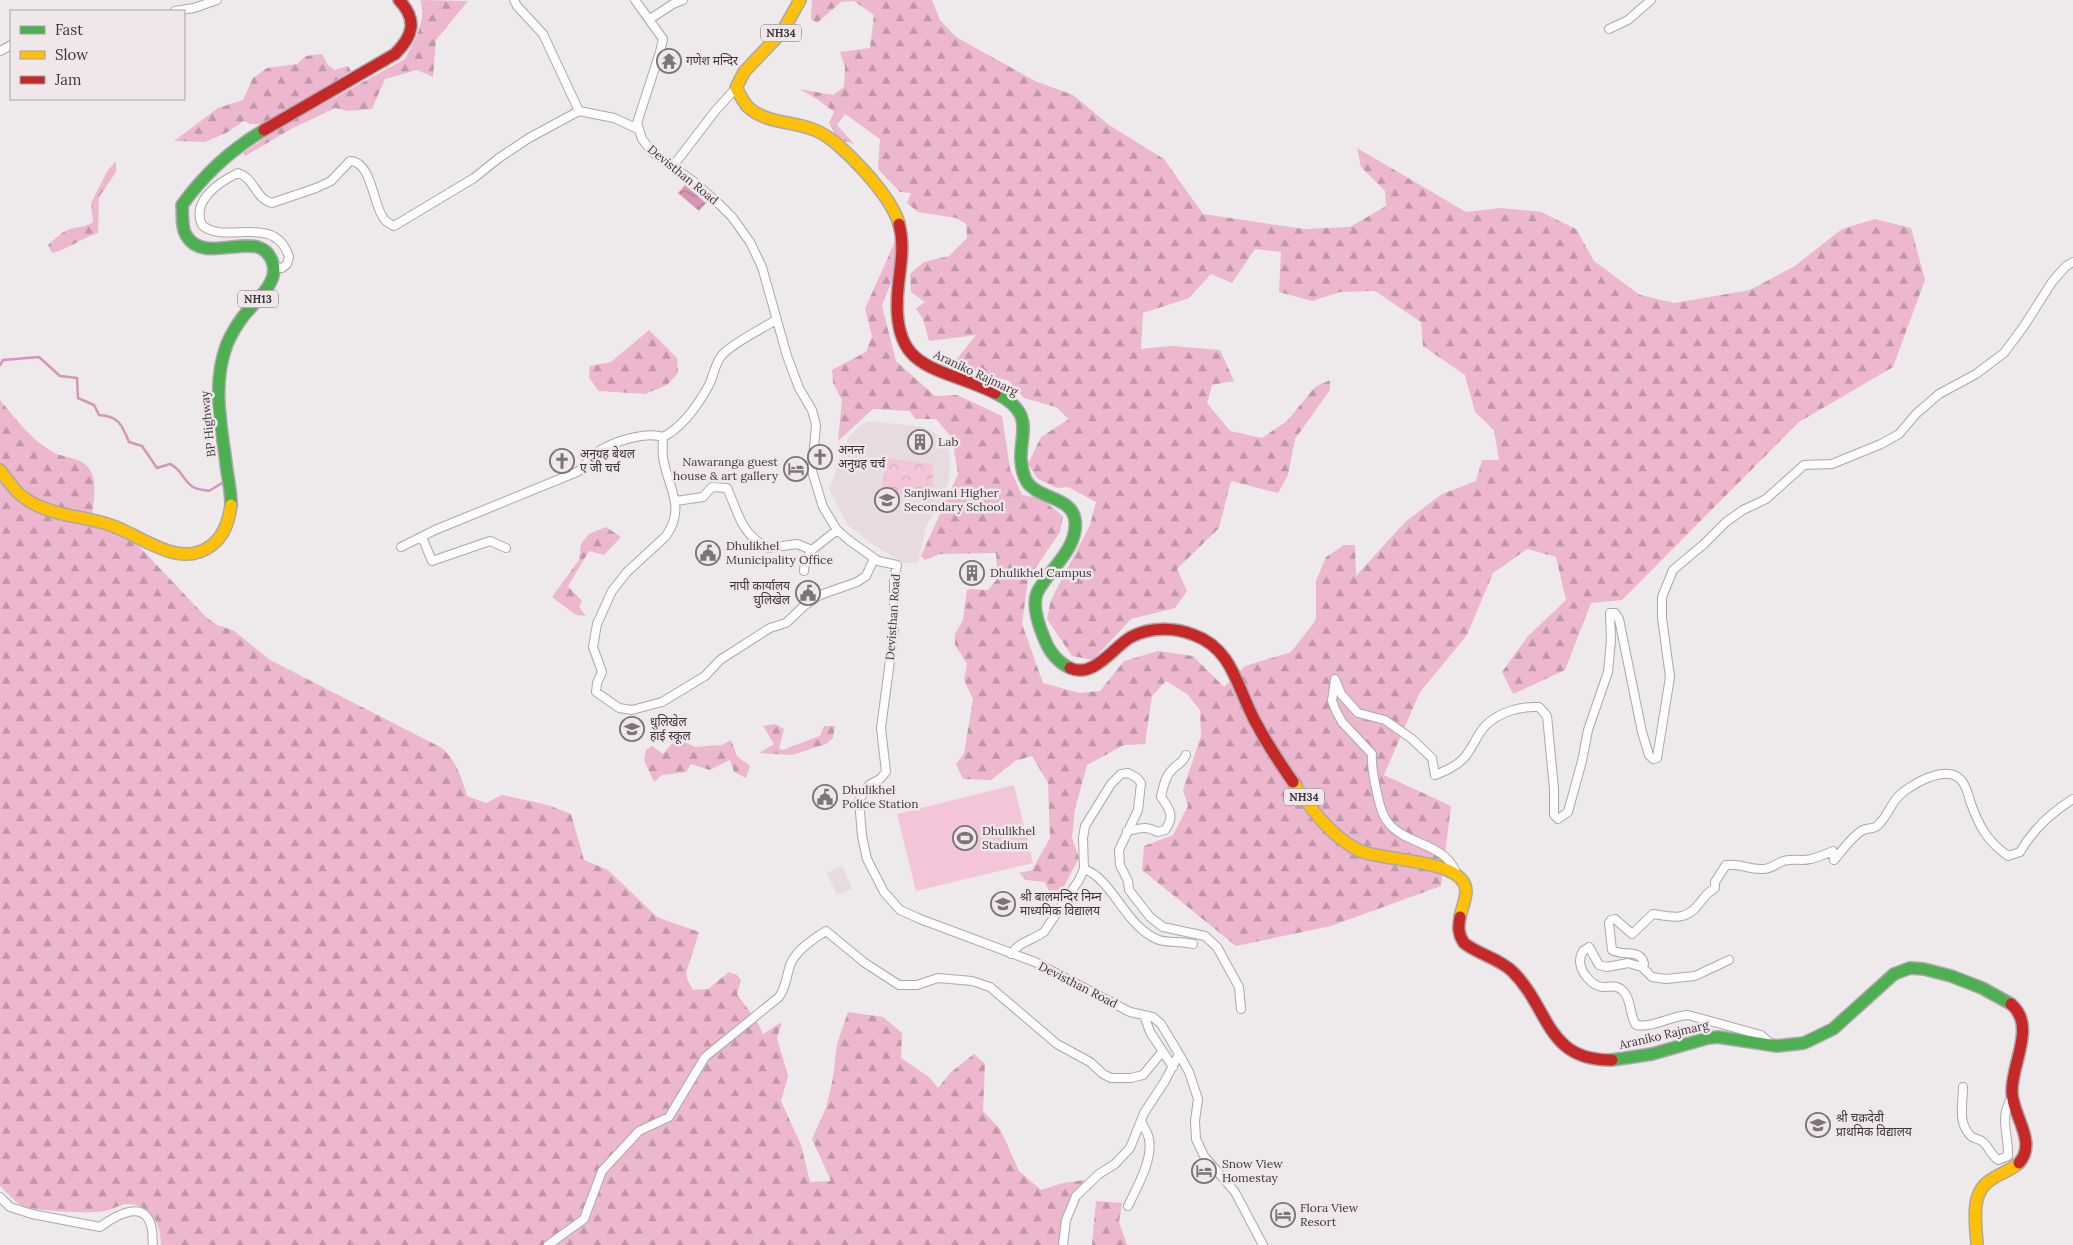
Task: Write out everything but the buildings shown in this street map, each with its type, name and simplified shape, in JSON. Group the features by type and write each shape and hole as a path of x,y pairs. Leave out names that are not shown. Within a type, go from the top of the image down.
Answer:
{"highway":[{"path":"275,267 266,251 253,244 204,250 196,246 185,234 182,205 201,179 243,142 395,54 403,47 412,28 412,18 406,6 399,0"},
{"name":"NH34","path":"736,88 747,66 755,62 788,26 800,0"},
{"name":"Araniko Rajmarg","path":"736,88 744,102 755,112 819,132 836,144 887,198 898,217 903,231 903,256 897,292 896,322 907,351 928,367 986,390 1009,401 1019,410 1023,422 1021,466 1026,482 1033,489 1066,504 1074,511 1077,520 1074,536 1035,601 1041,636 1057,659 1078,671 1086,670 1106,657 1123,642 1136,635 1166,628 1181,630 1205,639 1217,647 1228,659 1255,722 1299,791 1326,824 1358,851 1442,867 1455,872 1465,884 1467,891 1459,924 1459,935 1468,947 1496,959 1511,969 1523,984 1561,1043 1582,1056 1600,1061 1645,1056 1708,1038 1718,1037 1777,1048 1796,1047 1822,1037 1833,1030 1894,974 1903,970 1925,968 2006,999 2020,1014 2024,1025 2012,1097 2027,1146 2025,1156 2020,1163 1997,1175 1981,1188 1977,1198 1977,1245"},
{"name":"BP Highway","path":"0,470 22,496 35,504 122,529 172,553 182,555 207,550 224,533 232,504 218,402 220,367 224,352 239,322 274,278 275,267"}],"street":[{"path":"183,10 217,0"},
{"path":"514,0 517,6 543,34 579,111"},
{"path":"275,267 282,268 287,264 289,257 284,246 273,238 254,231 213,232 202,225 199,214 205,199 217,186 238,173 247,177 265,201 272,203 316,188 331,180 350,161 354,161 364,167 384,220 394,226 474,178 529,138 579,111 614,118 638,129 641,108 663,39 635,0"},
{"path":"650,20 673,4 683,0"},
{"path":"1609,29 1628,20 1651,0"},
{"path":"673,166 716,110 736,88"},
{"name":"Devisthan Road","path":"638,129 646,147 718,202 743,231 762,267 787,356 799,388 812,410 816,425 812,471 823,507 837,530 874,559 897,565 894,579 894,630 881,728 886,772 880,779 870,785 859,800 862,836 867,859 884,892 900,910 1035,962 1130,1012 1153,1017 1161,1024 1189,1072 1198,1099 1195,1120 1196,1138 1204,1156 1234,1192 1263,1245"},
{"path":"1455,872 1449,860 1434,848 1399,831 1388,822 1379,805 1371,766 1372,754 1342,722 1332,701 1335,679 1341,694 1358,713 1385,720 1412,739 1432,758 1435,775 1449,769 1463,759 1484,727 1500,714 1526,706 1539,707 1547,716 1554,789 1554,815 1558,820 1568,812 1582,761 1588,730 1608,672 1611,640 1610,613 1615,613 1619,619 1642,732 1649,755 1653,759 1657,758 1670,677 1662,597 1673,570 1704,544 1726,522 1743,510 1766,499 1804,465 1832,464 1899,434 1916,414 1939,394 1976,374 2004,353 2052,282 2066,266 2073,262"},
{"path":"401,547 577,472 584,468 597,452 619,441 641,436 663,437 670,434 690,414 709,384 716,364 722,354 776,320"},
{"path":"663,437 663,457 676,501 676,512 666,536 627,572 612,591 595,633 593,647 602,672 597,683 596,692 619,708 632,710 662,702 705,676 720,660 770,628 786,623 804,606 820,595 857,582 866,576 874,559"},
{"path":"676,501 703,497 712,487 727,488 739,520 748,533 761,544 768,548 797,544 812,550"},
{"path":"804,571 805,560 812,550 837,530"},
{"path":"422,537 432,561 490,541 506,548"},
{"path":"1127,831 1143,827 1151,828 1157,832 1166,830 1171,816 1169,807 1161,797 1163,788 1172,769 1182,763 1186,755"},
{"path":"1011,954 1021,942 1036,938 1044,932 1079,880 1084,869 1083,838 1086,826 1111,784 1121,774 1128,772 1137,778 1141,784 1138,810 1119,850 1119,859 1128,881 1129,890 1146,912 1163,927 1205,936 1218,947 1239,987 1241,1009"},
{"path":"1642,968 1644,964 1643,959 1638,954 1617,954 1612,950 1609,923 1611,920 1615,919 1632,934 1653,914 1674,917 1688,916 1699,905 1704,895 1715,888 1716,882 1726,865 1739,863 1750,869 1772,868 1780,862 1810,860 1833,851 1834,860 1858,834 1864,830 1876,828 1898,797 1918,782 1942,773 1954,774 1962,780 1979,827 1996,847 2008,856 2020,852 2027,840 2061,807 2073,799"},
{"path":"1084,869 1097,875 1141,929 1159,940 1169,942 1181,940 1193,944"},
{"path":"548,1245 584,1219 602,1171 639,1131 669,1117 705,1057 779,997 784,990 791,962 817,936 826,931 865,963 899,985 917,985 938,978 972,981 990,987 1057,1044 1090,1062 1111,1078 1131,1078 1143,1075 1162,1052"},
{"path":"1729,960 1695,976 1666,979 1652,977 1642,968 1628,962 1607,967 1598,965 1589,947 1582,951 1579,961 1582,970 1591,982 1601,987 1614,985 1623,990 1627,996 1632,1020 1636,1025 1645,1026 1688,1015 1761,1036 1777,1048"},
{"path":"1144,1015 1150,1032 1173,1067"},
{"path":"1063,1245 1066,1220 1076,1196 1099,1174 1115,1164 1130,1148 1141,1121 1179,1054"},
{"path":"1963,1087 1961,1110 1965,1126 1972,1137 1983,1142 1993,1157 1998,1160 2008,1156 2004,1125 2007,1105 2012,1097"},
{"path":"1128,1206 1150,1152 1149,1137 1141,1121"},
{"path":"0,1197 10,1207 32,1214 100,1227 115,1216 134,1210 140,1211 148,1219 153,1230 153,1245"}],"shaded area":[{"name":"Sanjiwani Higher Secondary School","path":"869,421 923,427 945,439 950,456 949,481 935,512 926,526 918,563 904,563 872,544 847,524 829,489 848,438 861,425"},
{"path":"842,866 852,889 837,895 827,873"}],"green space":[{"path":"420,0 468,1 436,40 433,77 417,70 385,79 372,109 348,111 335,108 291,129 245,156 243,153 283,126 405,59 416,38 421,23 422,7"},
{"path":"812,0 932,0 940,20 956,37 1035,81 1073,95 1109,125 1164,159 1203,214 1304,229 1350,227 1386,206 1385,191 1361,167 1357,148 1466,212 1501,208 1541,212 1576,229 1594,261 1640,295 1674,303 1750,290 1795,266 1842,229 1875,219 1911,228 1925,280 1893,367 1799,422 1622,600 1591,603 1565,670 1513,694 1502,672 1528,636 1566,600 1556,557 1527,549 1493,573 1467,635 1420,692 1384,775 1451,806 1441,886 1331,926 1236,946 1142,870 1144,846 1173,835 1188,806 1183,790 1201,736 1200,710 1187,694 1166,681 1152,696 1145,744 1124,745 1087,765 1075,809 1072,838 1079,858 1060,894 1052,898 1045,882 1026,880 1019,873 1032,870 1050,838 1048,783 1032,756 1015,761 991,780 963,779 956,764 964,754 973,699 964,680 967,664 955,645 955,634 963,620 967,589 988,590 998,578 996,553 940,554 925,560 921,556 958,474 952,438 936,419 915,419 910,411 873,409 838,441 842,400 833,383 832,370 866,352 872,336 865,309 893,246 898,237 897,267 882,306 896,361 935,396 957,395 1002,416 1010,469 1022,495 1040,498 1063,516 1060,532 1028,579 1022,624 1043,683 1079,693 1100,691 1124,661 1158,651 1193,656 1224,687 1245,666 1291,652 1316,620 1316,581 1326,557 1344,545 1355,545 1356,576 1405,522 1442,494 1476,481 1482,460 1499,460 1494,430 1475,412 1465,375 1423,346 1421,322 1375,291 1340,292 1312,301 1279,292 1281,252 1255,249 1232,283 1211,274 1189,298 1143,313 1141,349 1171,346 1220,350 1234,381 1212,385 1207,403 1230,431 1262,438 1287,421 1315,387 1330,380 1330,390 1295,439 1288,475 1278,493 1231,481 1219,528 1177,569 1187,591 1175,608 1131,619 1093,660 1072,656 1047,619 1051,600 1090,525 1096,502 1068,487 1057,488 1038,479 1028,464 1041,437 1069,419 1056,407 1024,398 1009,381 967,369 957,359 976,335 929,341 923,319 916,309 925,302 911,292 910,274 924,262 949,256 967,238 966,224 956,218 918,212 907,203 911,193 900,192 878,169 880,139 845,114 837,125 854,144 838,139 829,123 834,112 817,99 799,89 833,95 844,87 845,67 840,52 870,48 874,15 854,1 841,2 817,23 811,19"},
{"path":"322,54 328,65 335,70 348,66 351,71 264,124 250,124 244,121 226,133 205,142 174,141 218,108 243,100 253,78 267,68 297,64 306,56"},
{"path":"116,161 116,172 99,197 98,233 52,253 48,245 61,234 70,229 93,222 91,203 108,170"},
{"path":"649,330 677,358 678,373 667,385 645,394 599,391 589,378 590,366 611,362"},
{"path":"0,400 24,429 45,447 87,465 94,481 92,517 37,500 0,466"},
{"path":"886,458 933,464 932,500 882,492"},
{"path":"0,475 20,499 133,540 205,616 217,625 233,630 270,660 442,748 458,770 467,796 486,803 502,795 548,805 571,814 584,860 608,870 657,917 699,932 686,973 693,990 708,989 729,972 737,975 741,980 737,994 758,1023 763,1034 782,1022 777,1038 788,1076 781,1101 801,1145 810,1182 831,1181 812,1139 826,1108 833,1078 837,1044 848,1012 883,1017 902,1033 901,1058 929,1077 938,1088 950,1073 974,1054 985,1064 983,1111 1000,1129 1019,1171 1041,1190 1063,1183 1085,1180 1059,1245 161,1245 156,1222 148,1211 142,1207 126,1204 98,1212 50,1211 29,1208 17,1202 0,1186"},
{"path":"606,527 621,537 604,555 589,551 568,586 582,601 579,607 586,616 576,615 552,597 579,560 581,544 589,534"},
{"path":"775,724 784,729 779,748 782,750 820,736 824,726 835,726 833,738 826,744 792,755 759,753 774,744 763,726"},
{"path":"677,738 695,747 722,745 731,740 737,756 750,766 746,778 734,772 730,760 710,770 691,764 686,772 662,775 654,782 644,760 646,750 652,746 663,754"},
{"name":"Dhulikhel Stadium","path":"1014,785 1033,863 916,891 897,814"},
{"path":"1096,1201 1122,1203 1119,1222 1127,1245 1092,1245"}],"water":[{"path":"685,185 706,203 699,211 678,193"}],"waterway":[{"path":"0,365 3,360 39,357 60,376 77,378 78,398 94,405 99,415 111,417 119,422 129,442 142,446 157,468 170,464 193,487 199,489 209,491 222,483"}],"traffic: fast":[{"path":"231,505 219,407 222,360 227,344 236,327 264,293 272,279 273,264 267,252 257,247 206,248 195,244 184,232 182,205 209,172 229,154 264,130"},
{"path":"995,393 1010,402 1019,411 1023,421 1021,465 1025,478 1036,490 1067,506 1075,520 1075,531 1072,541 1037,593 1035,604 1038,622 1048,647 1057,659 1070,668"},
{"path":"1612,1060 1652,1054 1708,1038 1718,1037 1777,1046 1804,1043 1833,1029 1894,974 1910,968 1924,969 1951,976 1982,988 2011,1004"}],"traffic: slow":[{"path":"800,0 782,32 744,72 736,88 746,105 755,113 763,117 817,131 839,146 877,186 887,200 899,224"},
{"path":"0,470 10,484 32,503 54,512 102,522 175,553 200,552 212,545 226,527 231,505"},
{"path":"1293,782 1330,829 1358,850 1369,854 1438,867 1452,872 1462,880 1466,891 1460,917"},
{"path":"1977,1245 1975,1218 1980,1192 1992,1179 2019,1163"}],"traffic: jam":[{"path":"264,130 395,54 406,41 411,28 409,14 399,0"},
{"path":"899,224 902,248 897,316 902,337 910,351 922,362 937,370 995,393"},
{"path":"1070,668 1079,670 1095,666 1131,637 1146,631 1170,629 1186,632 1207,641 1226,660 1259,729 1293,782"},
{"path":"1460,917 1459,930 1464,943 1502,963 1513,972 1525,986 1561,1042 1574,1052 1590,1058 1612,1060"},
{"path":"2011,1004 2018,1013 2022,1023 2021,1046 2012,1092 2013,1101 2023,1128 2026,1146 2024,1155 2019,1163"}],"place":[{"name":"गणेश मन्दिर","path":"669,61"},
{"name":"Lab","path":"920,442"},
{"name":"अनन्त अनुग्रह चर्च","path":"820,457"},
{"name":"अनुग्रह बेथल ए जी चर्च","path":"562,461"},
{"name":"Nawaranga guest house & art gallery","path":"796,469"},
{"name":"Sanjiwani Higher Secondary School","path":"887,500"},
{"name":"Dhulikhel Municipality Office","path":"708,553"},
{"name":"Dhulikhel Campus","path":"972,573"},
{"name":"नापी कार्यालय घुलिखेल","path":"808,593"},
{"name":"धुलिखेल हाई स्कूल","path":"632,729"},
{"name":"Dhulikhel Police Station","path":"825,797"},
{"name":"Dhulikhel Stadium","path":"965,838"},
{"name":"श्री बालमन्दिर निम्न माध्यमिक विद्यालय","path":"1003,904"},
{"name":"श्री चक्रदेवी प्राथमिक विद्यालय","path":"1818,1125"},
{"name":"Snow View Homestay","path":"1204,1171"},
{"name":"Flora View Resort","path":"1283,1215"}]}
